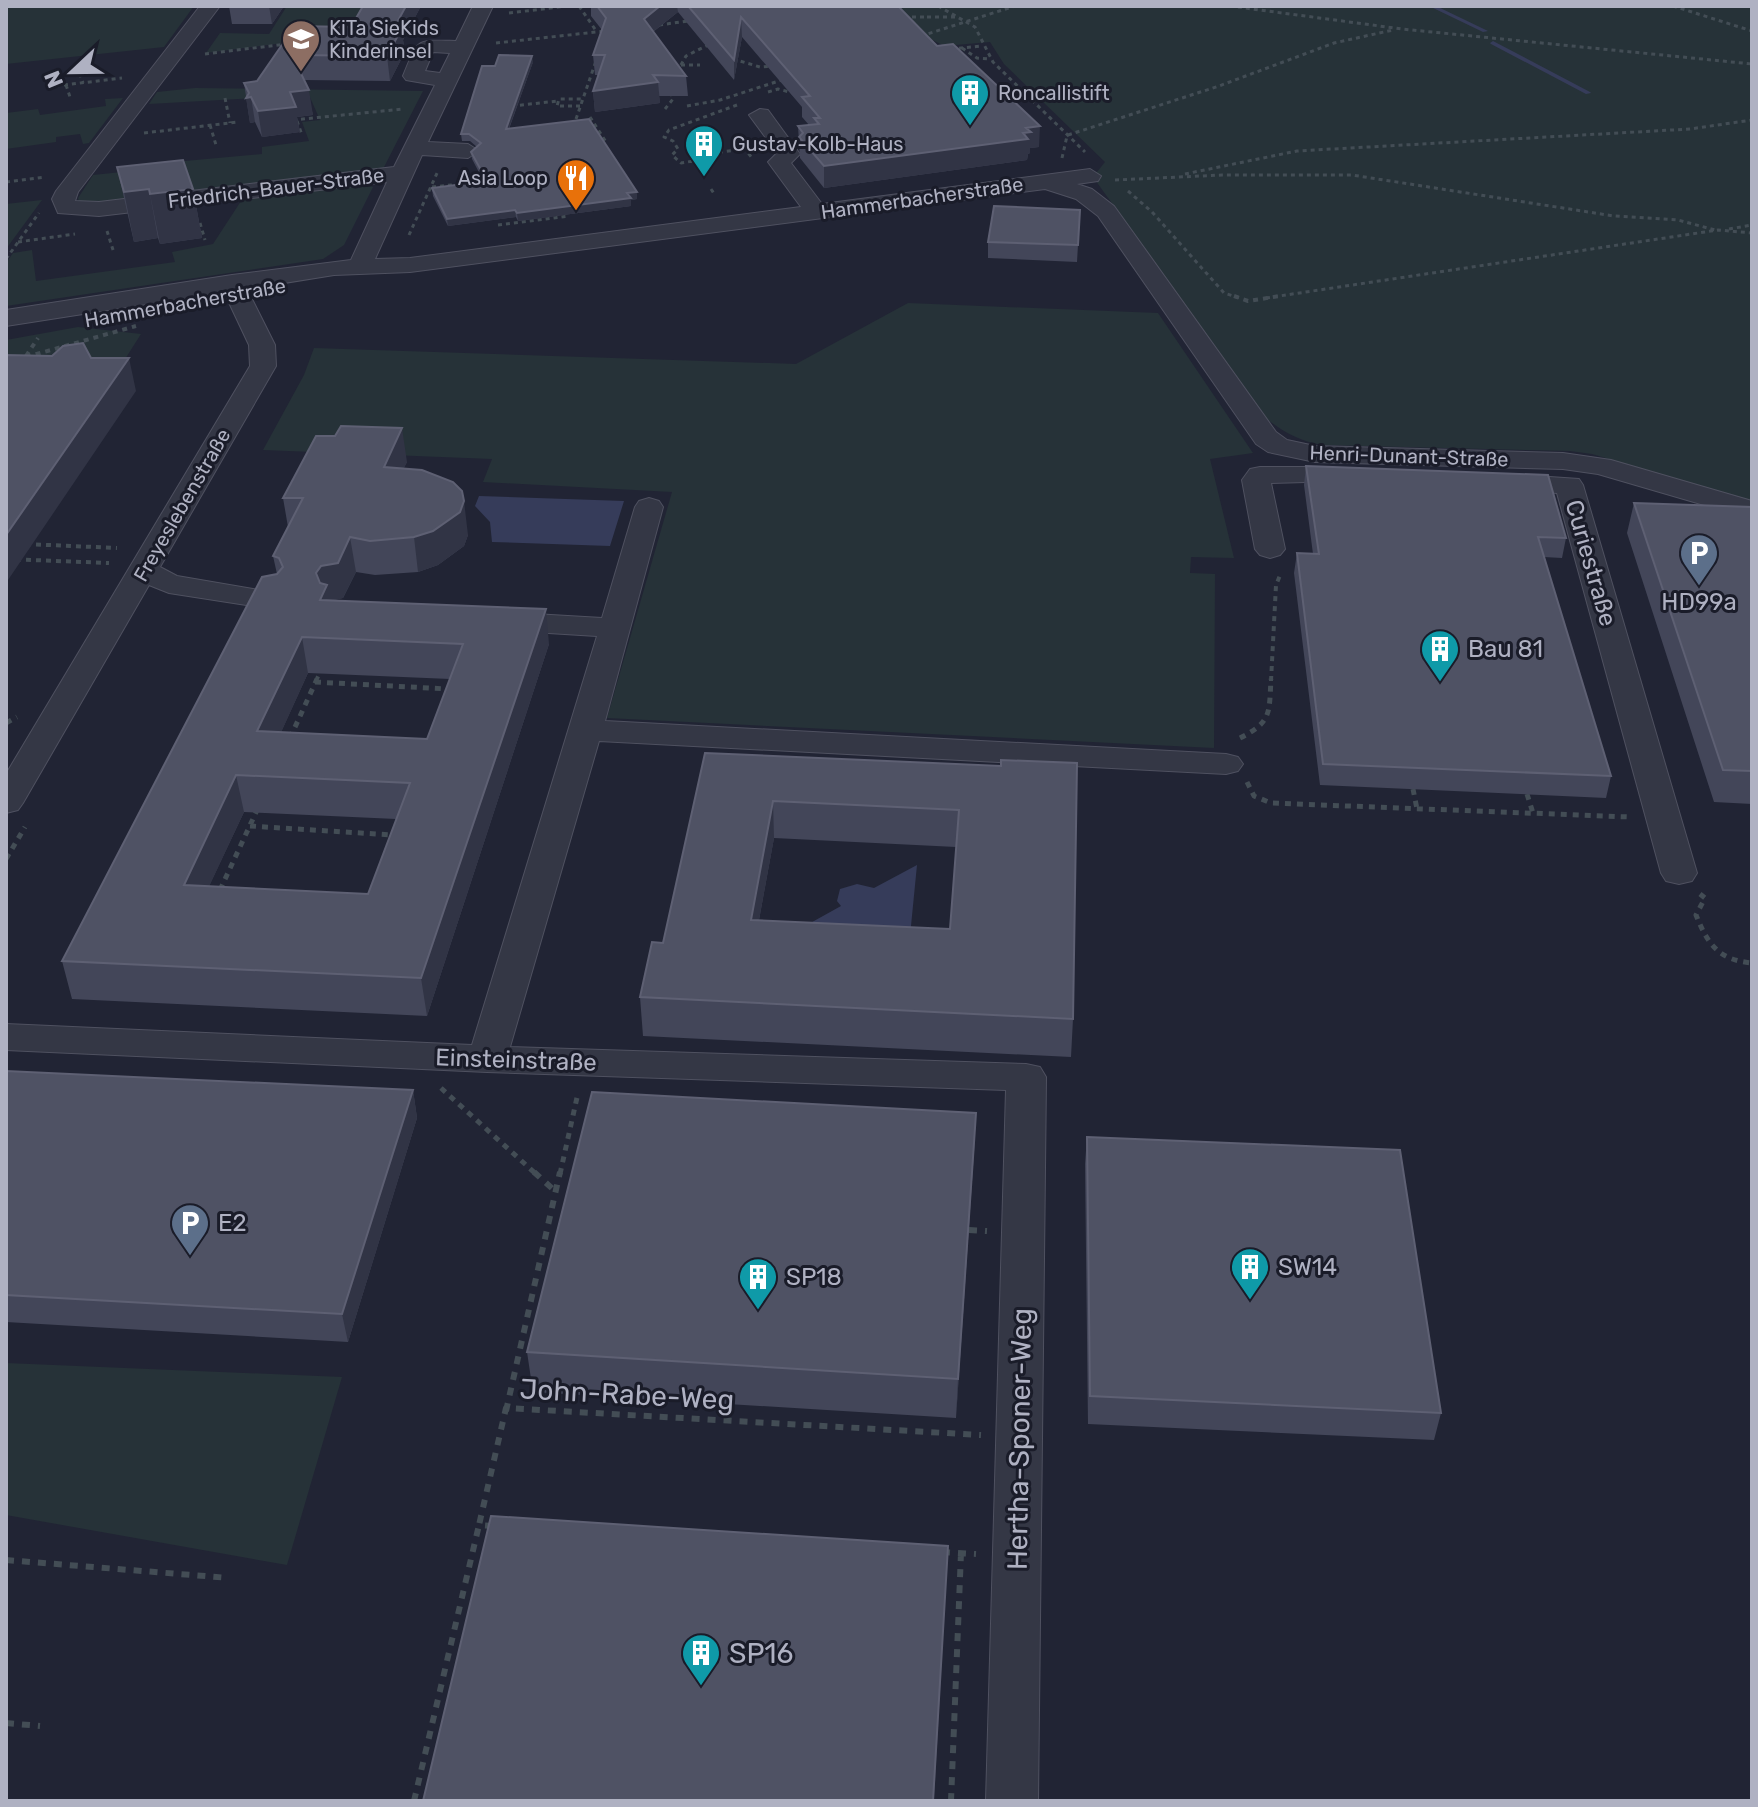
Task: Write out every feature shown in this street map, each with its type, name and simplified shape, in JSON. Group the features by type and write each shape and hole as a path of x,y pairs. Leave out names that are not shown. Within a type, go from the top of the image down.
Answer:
{"street":[{"name":"Friedrich-Bauer-Straße","path":"210,6 67,191 63,199 66,208 99,209 403,173"},
{"name":"Friedrich-Bauer-Straße","path":"362,269 363,255 483,6"},
{"path":"447,80 413,76 426,46 465,47"},
{"path":"760,115 789,154 779,162 816,212"},
{"path":"415,148 465,157"},
{"name":"Hammerbacherstraße","path":"6,318 234,288 339,279 362,269 1099,174"},
{"path":"886,180 903,201"},
{"name":"Henri-Dunant-Straße","path":"1045,182 1084,194 1106,211 1257,427 1278,446 1315,454 1566,473 1601,466 1752,510"},
{"name":"Hammerbacherstraße","path":"6,335 234,288"},
{"name":"Freyeslebenstraße","path":"6,803 263,366 262,345 234,288"},
{"name":"Curiestraße","path":"1276,559 1256,480 1267,473 1566,473 1679,873"},
{"path":"487,1059 649,507"},
{"path":"144,571 169,584 272,600"},
{"path":"474,619 615,628"},
{"path":"586,730 1226,764"},
{"name":"Einsteinstraße","path":"6,1037 487,1059 1026,1077"},
{"name":"Hertha-Sponer-Weg","path":"1012,1801 1026,1077"}],"path":[{"path":"509,13 568,6"},
{"path":"579,6 597,32"},
{"path":"938,6 968,21 978,31 990,58 1067,135 1162,106 1354,37 1402,29"},
{"path":"915,38 1015,6"},
{"path":"1230,6 1402,29 1752,64"},
{"path":"1673,6 1752,31"},
{"path":"894,17 960,17"},
{"path":"898,21 926,17"},
{"path":"651,25 700,20"},
{"path":"465,47 608,30 602,44"},
{"path":"56,86 295,43"},
{"path":"674,80 686,56 709,44"},
{"path":"961,48 977,58 990,58"},
{"path":"576,119 597,58"},
{"path":"732,58 760,67 777,66"},
{"path":"681,65 700,65"},
{"path":"77,66 83,83"},
{"path":"687,106 720,100 787,79 782,72"},
{"path":"590,76 603,76"},
{"path":"66,85 71,100"},
{"path":"665,109 673,99 670,88"},
{"path":"585,90 597,90"},
{"path":"225,98 230,123"},
{"path":"508,106 582,99"},
{"path":"558,101 557,106 580,106"},
{"path":"289,120 436,105"},
{"path":"312,108 316,118"},
{"path":"590,117 609,152"},
{"path":"297,120 302,135"},
{"path":"1165,178 1297,151 1690,129 1752,120"},
{"path":"109,137 238,122"},
{"path":"210,125 216,145"},
{"path":"406,240 431,187 465,157"},
{"path":"1099,174 1115,180 1152,212 1224,293 1248,301 1752,225"},
{"path":"1115,180 1352,175 1614,216 1678,220 1718,230 1752,233"},
{"path":"431,187 480,182 486,197"},
{"path":"711,189 715,195"},
{"path":"6,259 45,205"},
{"path":"200,223 205,240"},
{"path":"107,230 114,253"},
{"path":"102,575 124,537"},
{"path":"22,544 117,548"},
{"path":"6,559 109,563"},
{"path":"1276,559 1269,715 1260,728 1232,742 1225,750 1226,764 1245,776 1254,796 1271,803 1663,818"},
{"path":"288,743 327,657"},
{"path":"315,682 449,688 443,703"},
{"path":"6,723 15,720 23,708"},
{"path":"1413,789 1417,809"},
{"path":"1527,794 1533,813"},
{"path":"214,902 259,804"},
{"path":"250,826 394,833 388,848"},
{"path":"1705,898 1696,915 1710,949 1734,962 1752,963"},
{"path":"414,1801 556,1192 582,1062"},
{"path":"436,1083 556,1192"},
{"name":"John-Rabe-Weg","path":"506,1408 1019,1437"},
{"path":"479,1525 510,1527"},
{"path":"930,1552 1017,1557"},
{"path":"951,1801 961,1553"},
{"path":"6,1560 229,1578"},
{"path":"6,1723 40,1726"}],"shaded area":[{"path":"194,6 164,47 6,64 6,8"},
{"path":"287,6 370,6 358,27 339,36 206,53 220,33 269,34"},
{"path":"868,6 1752,6 1752,501 1592,454 1322,445 1287,433 1268,420 1093,177 1105,162 1004,64 990,42 944,46"},
{"path":"195,88 423,91 383,169 126,202 79,203 78,198 93,175 141,170 141,165 262,154 262,147 309,141 302,122 320,120 309,95 149,104 157,92"},
{"path":"123,98 89,143 83,144 80,134 56,137 56,142 6,149 6,113 38,109 40,115 106,106 105,99"},
{"path":"365,184 373,187 344,245 323,259 6,306 6,263 13,253 32,250 36,281 175,262 172,252 213,244 243,198"},
{"path":"42,200 6,249 6,204"},
{"path":"908,303 1158,313 1253,453 1210,459 1234,558 1191,557 1190,573 1215,574 1214,748 607,718 672,492 483,482 492,459 263,450 304,375 314,348 796,364"},
{"path":"78,327 141,334 120,367 6,383 6,340"},
{"path":"6,1363 342,1377 287,1565 6,1515"}],"water":[{"path":"479,496 624,501 610,546 492,542 490,522 475,506"},
{"path":"917,865 910,936 796,931 841,906 837,901 840,889 857,884 874,888"}],"building":[{"path":"363,6 406,6 394,28 402,28 387,56 292,55 309,90 290,92 296,107 258,111 251,97 246,98 249,93 244,83 257,81 295,26 351,27"},
{"path":"597,6 660,6 644,19 686,76 653,75 658,82 593,91 605,55 593,55 606,18"},
{"path":"688,6 898,6 937,46 953,44 1040,126 1026,128 1031,132 1023,133 1028,139 824,166 799,137 803,133 798,126 819,124 814,118 820,118 802,97 810,96 741,17 734,60"},
{"path":"499,55 532,56 506,129 589,119 637,192 627,193 631,198 447,219 432,188 487,181 471,152 481,143 469,134 461,134 482,66 495,66"},
{"path":"183,160 193,189 150,194 149,189 124,192 117,167"},
{"path":"994,206 1080,210 1078,245 988,242"},
{"path":"83,343 91,358 129,358 6,535 6,355 52,356 63,346"},
{"path":"341,426 402,428 384,467 422,470 453,482 462,491 464,501 460,512 433,531 414,537 370,541 350,537 338,563 321,566 316,573 320,583 327,585 320,600 546,609 421,978 62,961 262,577 277,574 283,567 279,558 273,556 303,498 283,498 316,436 335,436","holes":["302,637 463,644 427,739 257,731","236,775 410,783 368,894 184,885"]},
{"name":"Bau 81","path":"1306,466 1548,475 1566,538 1538,537 1611,776 1323,764 1297,553 1319,554"},
{"path":"1634,503 1752,507 1752,771 1723,770"},
{"path":"705,753 1001,766 1001,760 1077,763 1073,1019 640,997 652,942 663,943","holes":["773,801 959,810 950,929 751,920"]},
{"name":"E2","path":"6,1071 413,1090 342,1314 6,1295"},
{"name":"SP18","path":"592,1092 976,1113 958,1379 527,1352"},
{"name":"SW14","path":"1087,1137 1400,1150 1441,1413 1090,1396"},
{"name":"SP16","path":"491,1516 948,1546 933,1801 423,1801"}],"waterway":[{"path":"1432,6 1485,31"},
{"path":"1493,43 1588,93"}],"place":[{"name":"KiTa SieKids Kinderinsel","path":"301,73"},
{"name":"Roncallistift","path":"970,127"},
{"name":"Gustav-Kolb-Haus","path":"704,178"},
{"name":"Asia Loop","path":"576,212"},
{"name":"HD99a","path":"1699,587"},
{"name":"Bau 81","path":"1440,683"},
{"name":"E2","path":"190,1257"},
{"name":"SW14","path":"1250,1301"},
{"name":"SP18","path":"758,1311"},
{"name":"SP16","path":"701,1687"}]}
